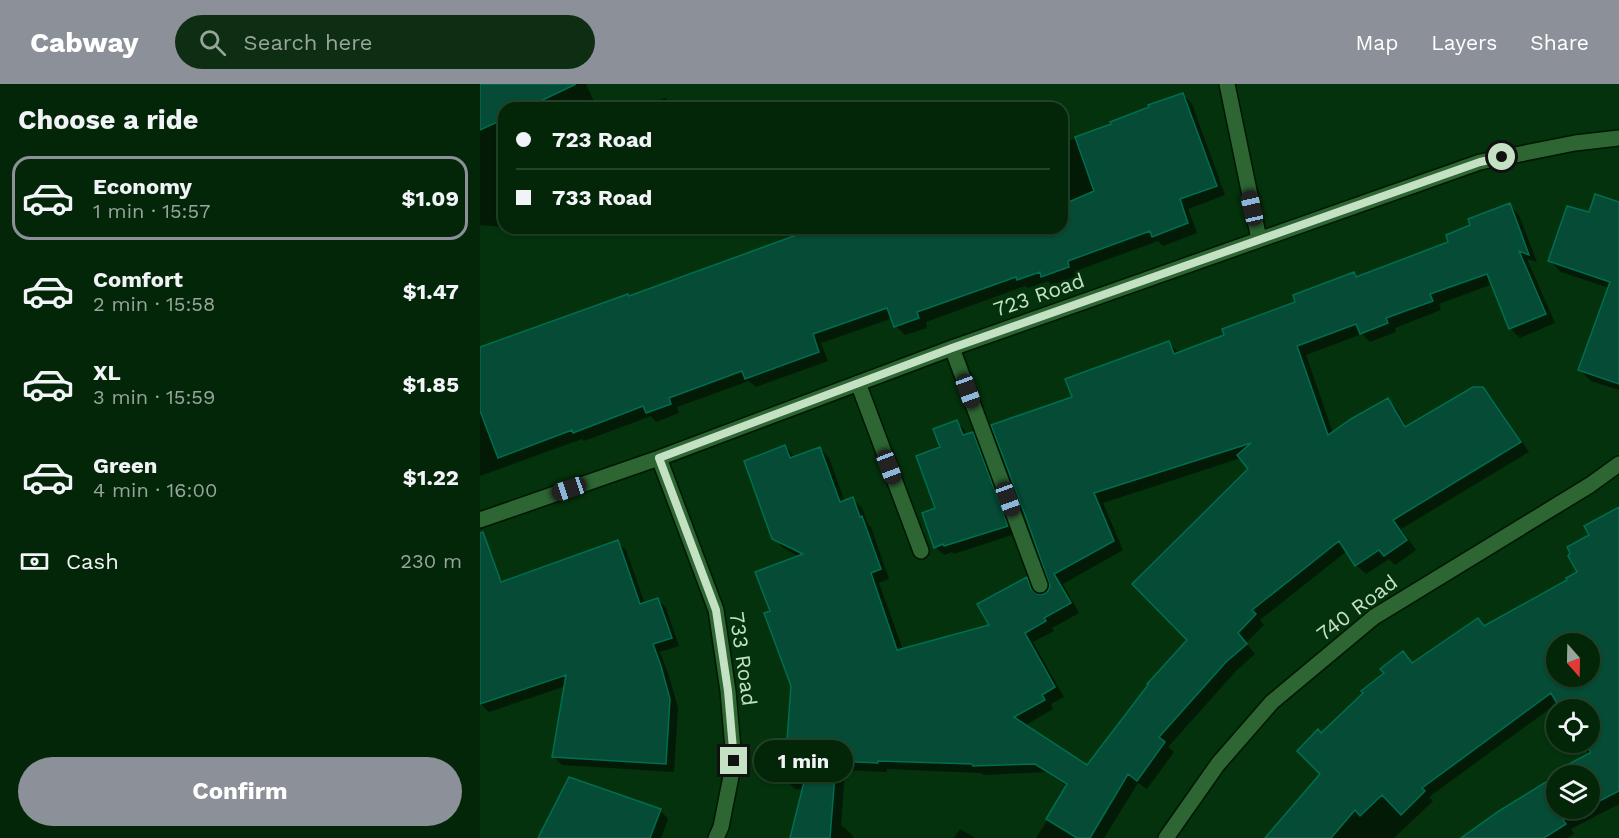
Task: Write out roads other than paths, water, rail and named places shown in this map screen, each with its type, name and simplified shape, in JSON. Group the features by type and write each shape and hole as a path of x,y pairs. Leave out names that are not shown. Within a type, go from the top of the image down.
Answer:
{"street":[{"path":"1227,84 1259,240"},
{"name":"723 Road","path":"480,520 659,458 952,348 1480,162 1575,143 1619,138"},
{"path":"952,348 1040,585"},
{"path":"858,383 921,551"},
{"name":"733 Road","path":"659,458 716,610 728,691 734,761 721,827 716,838"},
{"name":"740 Road","path":"1166,838 1218,764 1272,702 1365,624 1590,485 1619,464"}]}
